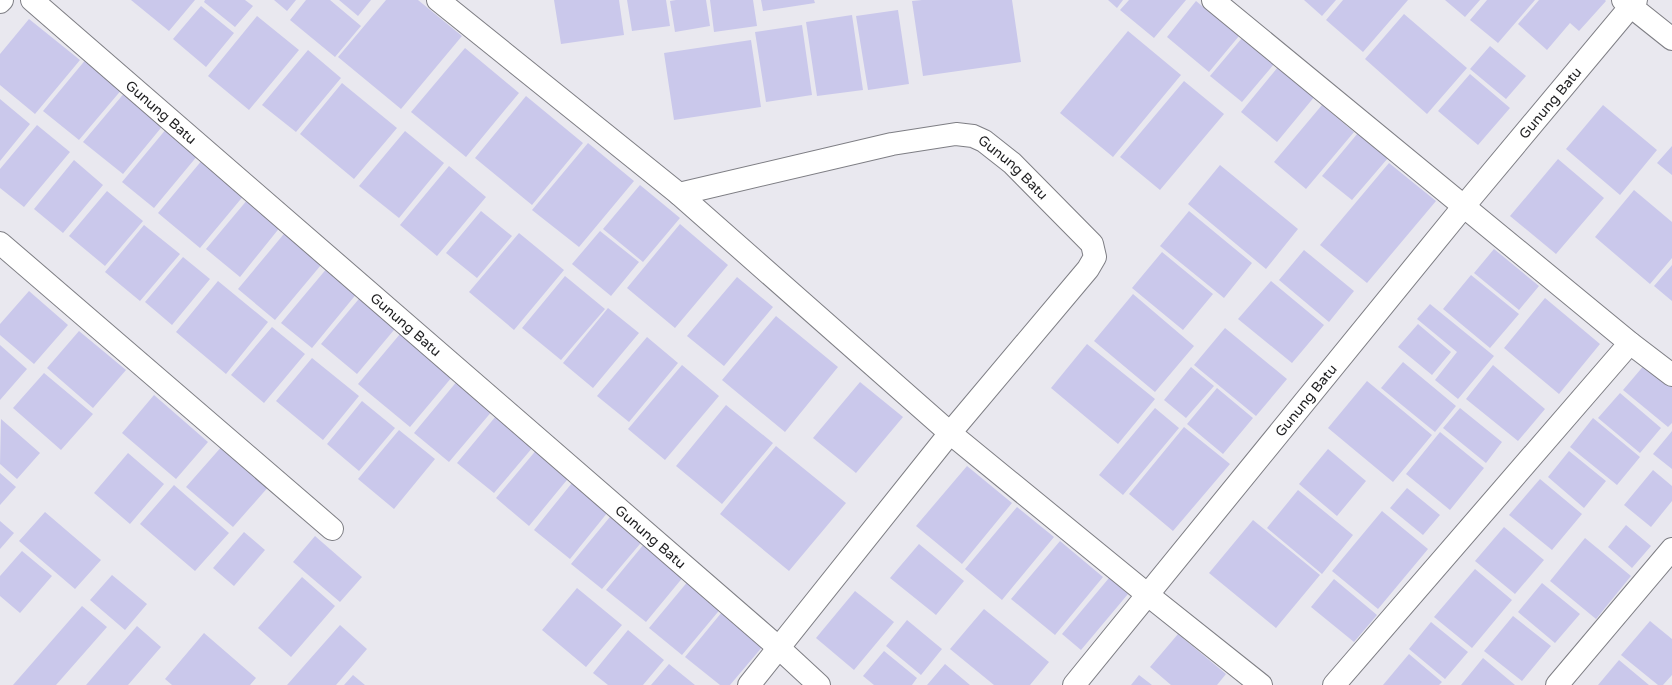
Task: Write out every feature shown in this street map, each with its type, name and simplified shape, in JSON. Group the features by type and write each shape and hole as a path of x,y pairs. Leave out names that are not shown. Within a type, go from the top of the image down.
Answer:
{"street":[{"name":"Gunung Batu","path":"32,0 820,685"},
{"path":"438,0 679,194 950,433 1148,595 1261,685"},
{"path":"1213,0 1630,343 1672,375"},
{"name":"Gunung Batu","path":"1074,685 1630,2"},
{"path":"1630,2 1672,39"},
{"name":"Gunung Batu","path":"679,194 892,144 956,134 973,136 984,141 1012,163 1092,244 1095,257 1088,269 950,433 749,685"},
{"path":"0,243 332,529"},
{"path":"1334,685 1630,343"},
{"path":"1557,685 1672,549"}],"building":[{"path":"131,0 195,0 169,31"},
{"path":"205,0 245,0 253,6 235,27 204,2"},
{"path":"274,0 296,0 287,11"},
{"path":"306,0 330,0 361,26 335,57 290,20"},
{"path":"339,0 371,0 358,16"},
{"path":"386,0 418,0 462,36 401,109 338,57"},
{"path":"554,0 619,0 624,35 561,44"},
{"path":"627,0 666,0 670,26 632,31"},
{"path":"706,0 710,26 675,32 670,1"},
{"path":"710,0 753,0 757,26 714,32"},
{"path":"761,0 814,0 815,3 763,11"},
{"path":"1012,0 1021,62 923,76 912,1"},
{"path":"1108,0 1123,0 1117,8"},
{"path":"1129,0 1186,0 1154,38 1120,10"},
{"path":"1304,0 1336,0 1322,16"},
{"path":"1343,0 1408,0 1363,52 1326,20"},
{"path":"1445,0 1480,0 1465,17"},
{"path":"1487,0 1535,0 1498,43 1470,20"},
{"path":"1539,0 1606,1 1579,31 1570,23 1547,50 1518,24"},
{"path":"1196,1 1239,36 1209,72 1167,37"},
{"path":"201,6 234,33 206,67 173,39"},
{"path":"898,10 909,84 868,90 856,16"},
{"path":"1404,14 1467,68 1427,114 1365,59"},
{"path":"852,15 863,90 817,96 806,22"},
{"path":"257,16 299,50 249,110 208,76"},
{"path":"29,19 80,60 35,114 0,85 0,54"},
{"path":"802,25 812,95 766,102 755,32"},
{"path":"1128,31 1181,75 1113,157 1060,113"},
{"path":"1242,38 1274,64 1242,102 1210,76"},
{"path":"751,40 761,107 674,120 664,53"},
{"path":"1490,46 1526,76 1506,99 1470,69"},
{"path":"465,48 519,93 466,157 411,112"},
{"path":"308,50 341,78 296,132 262,105"},
{"path":"87,58 123,88 79,140 43,111"},
{"path":"1278,67 1315,96 1277,142 1241,112"},
{"path":"1470,74 1510,108 1478,145 1438,111"},
{"path":"1184,81 1224,114 1160,190 1120,157"},
{"path":"342,83 397,128 354,179 300,134"},
{"path":"126,91 165,123 123,174 83,142"},
{"path":"526,96 583,143 532,205 475,158"},
{"path":"0,99 30,124 0,161"},
{"path":"1322,105 1354,132 1306,189 1274,162"},
{"path":"1603,105 1657,150 1620,195 1566,149"},
{"path":"37,125 70,152 24,207 0,188 0,169"},
{"path":"167,128 198,155 154,208 122,182"},
{"path":"405,131 444,163 399,218 359,186"},
{"path":"1358,133 1388,158 1352,200 1322,176"},
{"path":"588,143 634,181 579,247 532,210"},
{"path":"1672,146 1672,175 1657,163"},
{"path":"203,159 245,194 200,248 158,213"},
{"path":"1558,159 1604,198 1556,254 1510,216"},
{"path":"74,160 103,185 63,233 34,209"},
{"path":"1389,163 1436,201 1367,283 1320,245"},
{"path":"1220,165 1298,229 1266,269 1188,204"},
{"path":"449,166 486,197 437,256 400,225"},
{"path":"640,185 680,218 643,262 603,229"},
{"path":"1634,190 1672,222 1672,258 1650,284 1595,237"},
{"path":"107,191 143,221 105,266 69,236"},
{"path":"248,199 281,226 240,277 206,249"},
{"path":"481,211 512,236 477,278 446,253"},
{"path":"1189,211 1252,263 1224,298 1160,246"},
{"path":"680,224 728,265 675,328 627,288"},
{"path":"144,225 180,254 140,301 105,272"},
{"path":"288,229 326,259 275,320 238,289"},
{"path":"600,231 639,262 611,296 572,264"},
{"path":"519,233 564,270 514,330 469,292"},
{"path":"1494,249 1539,286 1519,310 1474,273"},
{"path":"1304,250 1354,291 1329,322 1279,280"},
{"path":"1162,252 1213,294 1183,330 1132,288"},
{"path":"183,257 210,279 172,325 145,302"},
{"path":"1672,265 1672,301 1654,286"},
{"path":"328,267 358,292 312,348 281,323"},
{"path":"1471,275 1519,314 1490,348 1443,309"},
{"path":"565,276 605,309 561,360 522,328"},
{"path":"737,277 773,307 724,366 687,336"},
{"path":"218,281 268,322 226,374 176,332"},
{"path":"1271,281 1324,325 1292,363 1238,319"},
{"path":"29,291 68,325 34,364 0,335 0,324"},
{"path":"363,294 399,324 357,374 321,344"},
{"path":"1133,294 1194,346 1155,392 1094,341"},
{"path":"1545,298 1600,344 1559,394 1504,348"},
{"path":"1430,304 1494,356 1458,399 1435,380 1457,352 1417,319"},
{"path":"608,308 639,333 593,388 563,363"},
{"path":"776,316 838,367 785,432 722,380"},
{"path":"1418,324 1451,352 1432,375 1398,347"},
{"path":"272,327 305,354 264,403 231,375"},
{"path":"1225,328 1287,379 1256,416 1194,365"},
{"path":"79,331 126,370 93,408 47,368"},
{"path":"400,334 452,377 410,427 358,384"},
{"path":"647,337 678,363 629,422 597,396"},
{"path":"1087,344 1155,399 1118,444 1051,388"},
{"path":"0,345 27,369 0,400"},
{"path":"312,358 359,396 323,440 276,401"},
{"path":"1403,362 1456,406 1435,432 1381,388"},
{"path":"1646,363 1672,385 1672,423 1668,427 1623,390"},
{"path":"682,365 719,396 665,460 628,429"},
{"path":"1493,365 1545,409 1518,441 1466,399"},
{"path":"1191,367 1214,386 1186,418 1164,400"},
{"path":"44,373 93,414 61,450 13,408"},
{"path":"458,380 493,410 449,462 414,433"},
{"path":"1367,381 1432,435 1393,482 1328,428"},
{"path":"860,382 903,417 856,473 813,438"},
{"path":"1217,388 1253,418 1223,454 1187,424"},
{"path":"1620,393 1661,428 1640,453 1598,418"},
{"path":"154,395 208,442 176,479 122,433"},
{"path":"362,401 395,428 359,471 327,444"},
{"path":"726,405 773,443 722,504 676,466"},
{"path":"1155,408 1179,428 1123,495 1099,475"},
{"path":"1460,408 1502,442 1486,463 1443,428"},
{"path":"496,416 533,447 494,493 457,463"},
{"path":"1593,418 1640,457 1617,485 1570,447"},
{"path":"1,419 40,453 17,479 0,464"},
{"path":"1184,427 1230,464 1173,531 1129,494"},
{"path":"399,430 435,459 394,509 358,479"},
{"path":"1672,431 1672,469 1653,454"},
{"path":"1440,432 1484,468 1450,510 1406,474"},
{"path":"223,445 270,485 233,527 186,487"},
{"path":"776,446 846,503 789,571 720,514"},
{"path":"538,448 571,475 529,526 496,498"},
{"path":"1328,449 1366,481 1337,516 1299,484"},
{"path":"1569,451 1606,481 1584,508 1548,477"},
{"path":"128,453 164,484 130,524 94,493"},
{"path":"967,466 1012,503 962,564 916,526"},
{"path":"1653,470 1672,486 1672,501 1651,527 1624,505"},
{"path":"0,473 16,487 0,505"},
{"path":"576,478 612,507 570,559 534,530"},
{"path":"1540,479 1582,514 1552,550 1509,515"},
{"path":"174,485 229,533 195,571 140,524"},
{"path":"1407,488 1440,515 1423,535 1390,508"},
{"path":"1298,490 1353,535 1322,574 1267,528"},
{"path":"1017,507 1054,537 1002,600 965,569"},
{"path":"1382,511 1428,549 1378,609 1332,571"},
{"path":"45,512 101,560 75,589 19,541"},
{"path":"614,512 645,538 602,589 571,564"},
{"path":"1253,520 1320,575 1276,628 1209,573"},
{"path":"0,521 14,533 0,549"},
{"path":"1626,525 1651,546 1632,568 1608,547"},
{"path":"1504,527 1544,560 1515,594 1475,561"},
{"path":"244,532 265,550 234,586 213,568"},
{"path":"315,536 362,577 340,602 293,562"},
{"path":"1585,538 1631,576 1596,619 1550,581"},
{"path":"1060,541 1103,577 1055,635 1011,599"},
{"path":"644,544 684,576 646,622 606,590"},
{"path":"919,544 964,581 936,615 890,578"},
{"path":"22,551 52,576 20,613 0,596 0,576"},
{"path":"1475,569 1512,600 1472,648 1434,617"},
{"path":"112,575 147,604 125,630 90,600"},
{"path":"302,577 335,606 291,657 258,628"},
{"path":"1109,578 1128,594 1081,650 1062,634"},
{"path":"1334,579 1377,615 1354,642 1311,607"},
{"path":"689,580 722,607 682,655 649,628"},
{"path":"1542,583 1580,614 1555,643 1518,612"},
{"path":"577,588 622,625 586,667 542,630"},
{"path":"855,591 894,622 854,670 816,638"},
{"path":"82,606 107,627 56,685 13,685"},
{"path":"984,609 1049,662 1030,685 994,685 950,649"},
{"path":"722,612 763,646 730,685 720,685 685,657"},
{"path":"1513,616 1551,646 1522,681 1484,651"},
{"path":"907,620 942,649 921,675 886,646"},
{"path":"1650,621 1672,639 1672,675 1663,685 1658,685 1621,655"},
{"path":"1431,622 1468,652 1445,679 1409,649"},
{"path":"340,625 367,649 336,685 287,685"},
{"path":"137,626 161,647 128,685 86,685"},
{"path":"628,630 664,660 643,685 608,685 593,673"},
{"path":"204,633 256,678 250,685 172,685 165,679"},
{"path":"1178,634 1226,674 1217,685 1171,685 1150,667"},
{"path":"884,651 917,678 912,685 874,685 863,676"},
{"path":"1409,654 1442,682 1439,685 1383,685"},
{"path":"1483,658 1515,685 1461,685"},
{"path":"1619,660 1649,685 1598,685"},
{"path":"669,664 695,685 651,685"},
{"path":"945,664 970,685 927,685"},
{"path":"353,675 365,685 344,685"},
{"path":"1139,675 1152,685 1131,685"}]}
